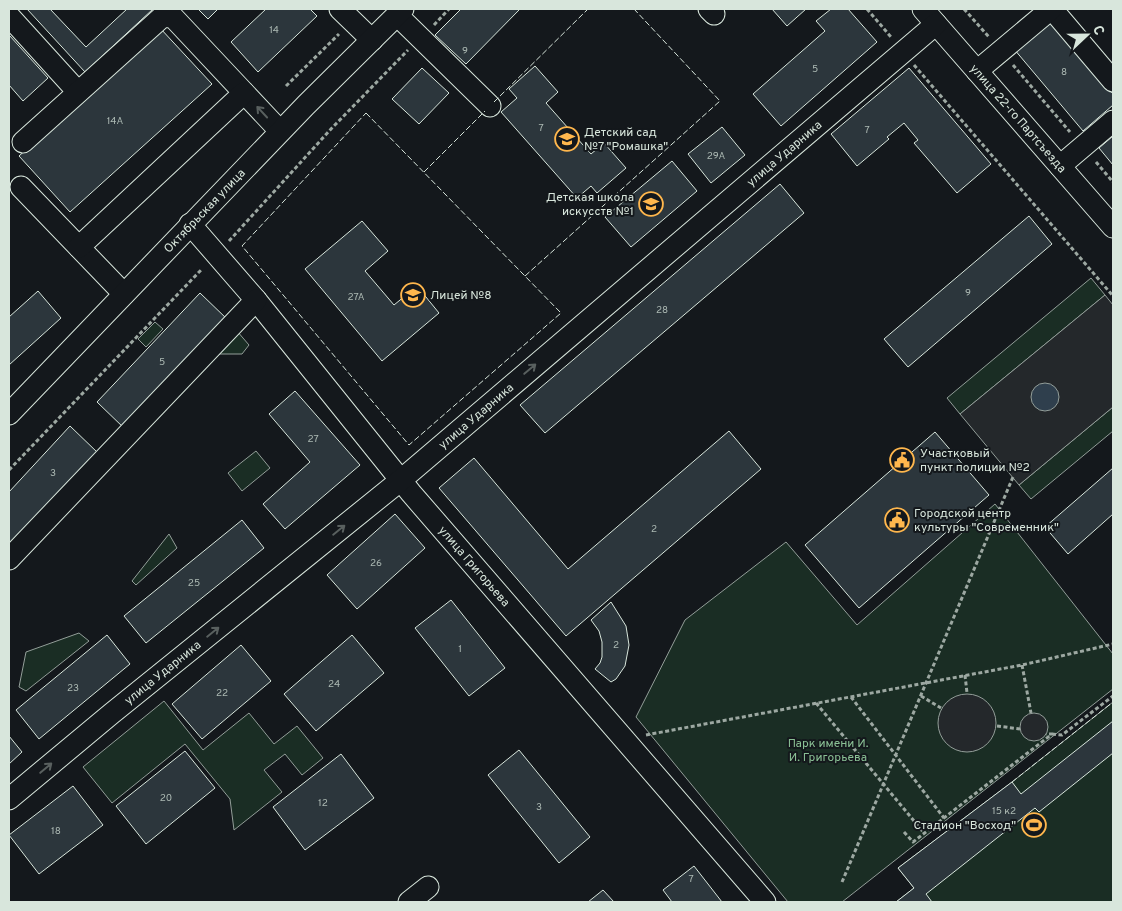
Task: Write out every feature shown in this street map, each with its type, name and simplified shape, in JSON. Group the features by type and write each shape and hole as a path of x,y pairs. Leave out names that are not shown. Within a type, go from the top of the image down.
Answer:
{"street":[{"path":"977,71 1051,9 1113,81"},
{"path":"400,12 490,106"},
{"name":"Октябрьская улица","path":"12,405 124,294 280,131 400,12"},
{"path":"346,15 372,40"},
{"path":"9,16 78,92"},
{"path":"23,142 162,17 172,16 280,131"},
{"name":"улица Ударника","path":"9,799 400,480 903,52 930,16"},
{"name":"улица 22-го Партсъезда","path":"930,16 1113,227"},
{"path":"79,247 244,93"},
{"path":"1060,166 1113,121"},
{"path":"21,187 124,294"},
{"name":"улица Григорьева","path":"190,224 256,300 400,480 764,902"},
{"path":"9,559 256,300"},
{"path":"409,902 428,887"}],"path":[{"path":"867,9 1113,296"},
{"path":"964,9 1113,182"},
{"path":"286,86 346,15"},
{"path":"842,882 1013,477"},
{"path":"623,740 1022,665 1113,644"},
{"path":"1022,665 1031,713"},
{"path":"965,676 967,693"},
{"path":"921,696 941,708"},
{"path":"1046,734 1062,735 1113,696"},
{"path":"851,697 944,818"},
{"path":"816,703 924,833"},
{"path":"997,726 1020,729"},
{"path":"904,832 913,842 1052,734"}],"green space":[{"path":"1091,278 1105,295 960,414 947,398"},
{"path":"155,322 163,329 146,347 138,339"},
{"path":"237,331 249,345 242,354 212,354"},
{"path":"1113,407 1113,431 1031,499 1019,485"},
{"path":"256,451 270,468 242,491 228,473"},
{"name":"Парк имени И. И. Григорьева","path":"995,504 1113,654 1113,689 842,902 788,902 636,717 685,620 786,542 857,625"},
{"path":"169,534 177,548 136,585 132,581"},
{"path":"79,633 89,641 26,691 19,687 26,652"},
{"path":"164,701 203,750 249,713 274,744 297,726 323,758 302,775 285,754 264,770 282,792 234,830 230,799 185,744 112,803 83,767"},
{"name":"Стадион \"Восход\"","path":"1113,702 1113,902 896,902 914,888 898,868 1012,782"}],"shaded area":[{"path":"1105,295 1113,305 1113,407 1019,485 960,414"},
{"path":"961,694 973,694 988,702 996,717 996,729 988,744 973,752 961,752 946,744 938,729 938,717 946,702"},
{"path":"1034,713 1044,717 1048,727 1044,737 1034,741 1024,737 1020,727 1024,717"}],"water":[{"path":"1045,383 1055,387 1059,397 1055,407 1045,411 1035,407 1031,397 1035,387"}],"building":[{"path":"27,9 50,9 86,47 127,9 153,9 85,72"},
{"path":"198,9 218,9 208,19"},
{"path":"266,9 310,9 317,16 258,72 231,42"},
{"path":"461,9 520,9 466,64 435,35"},
{"path":"772,9 806,9 787,26"},
{"path":"831,9 848,9 877,42 781,126 753,94 825,31 816,21"},
{"path":"1050,19 1113,94 1113,105 1083,131 1014,49"},
{"path":"160,28 212,84 70,212 19,156"},
{"path":"9,35 48,78 23,101 9,85"},
{"path":"535,66 558,92 546,103 591,154 604,143 626,168 597,193 591,186 577,198 501,112 517,98 509,89"},
{"path":"422,68 449,93 419,124 392,99"},
{"path":"909,68 991,164 957,193 914,143 918,140 904,123 887,137 889,139 857,166 831,134"},
{"path":"722,127 745,155 711,183 688,154"},
{"path":"1113,136 1113,165 1099,148"},
{"name":"Детская школа искусств №1","path":"672,161 697,191 631,247 605,217"},
{"path":"780,184 804,213 545,433 520,405"},
{"path":"1029,216 1052,244 908,367 884,339"},
{"path":"362,221 388,251 365,271 394,305 417,286 439,313 382,361 305,269"},
{"path":"38,291 61,318 9,365 9,317"},
{"path":"200,293 228,320 125,429 97,402"},
{"path":"295,391 360,465 285,529 263,504 310,462 269,414"},
{"path":"70,426 98,453 9,548 9,492"},
{"path":"729,431 761,469 566,636 439,488 474,458 568,569"},
{"name":"Городской центр культуры \"Современник\"","path":"935,432 989,495 859,608 805,545"},
{"path":"1113,468 1113,514 1068,554 1045,527"},
{"path":"395,514 425,548 357,609 327,575"},
{"path":"242,520 264,548 146,643 124,616"},
{"path":"451,600 505,668 469,696 415,628"},
{"path":"611,602 626,626 629,645 625,666 616,679 611,682 595,669 602,657 602,642 599,631 591,620"},
{"path":"107,635 130,664 39,739 16,710"},
{"path":"352,635 384,673 316,731 284,694"},
{"path":"241,645 271,681 202,739 172,704"},
{"path":"1113,721 1113,753 1039,812 1035,808 926,894 932,902 896,902 914,888 898,868 1012,782 1021,794"},
{"path":"9,736 22,752 9,764"},
{"path":"519,750 590,837 559,863 488,775"},
{"path":"185,751 215,788 146,844 116,806"},
{"path":"341,754 374,798 305,850 273,807"},
{"path":"73,786 103,825 39,874 9,835"},
{"path":"694,866 722,902 672,902 663,890"},
{"path":"603,890 614,902 588,902"}],"fence":[{"path":"494,102 588,9"},
{"path":"525,276 720,101 634,9"},
{"path":"424,172 485,111"},
{"path":"366,113 561,313 409,445 242,246 366,113"},
{"path":"1012,782 1113,702"}],"place":[{"name":"Детский сад №7 \"Ромашка\"","path":"567,139"},
{"name":"Детская школа искусств №1","path":"651,204"},
{"name":"Лицей №8","path":"413,295"},
{"name":"Участковый пункт полиции №2","path":"902,460"},
{"name":"Городской центр культуры \"Современник\"","path":"897,520"},
{"name":"Стадион \"Восход\"","path":"1034,825"}]}
